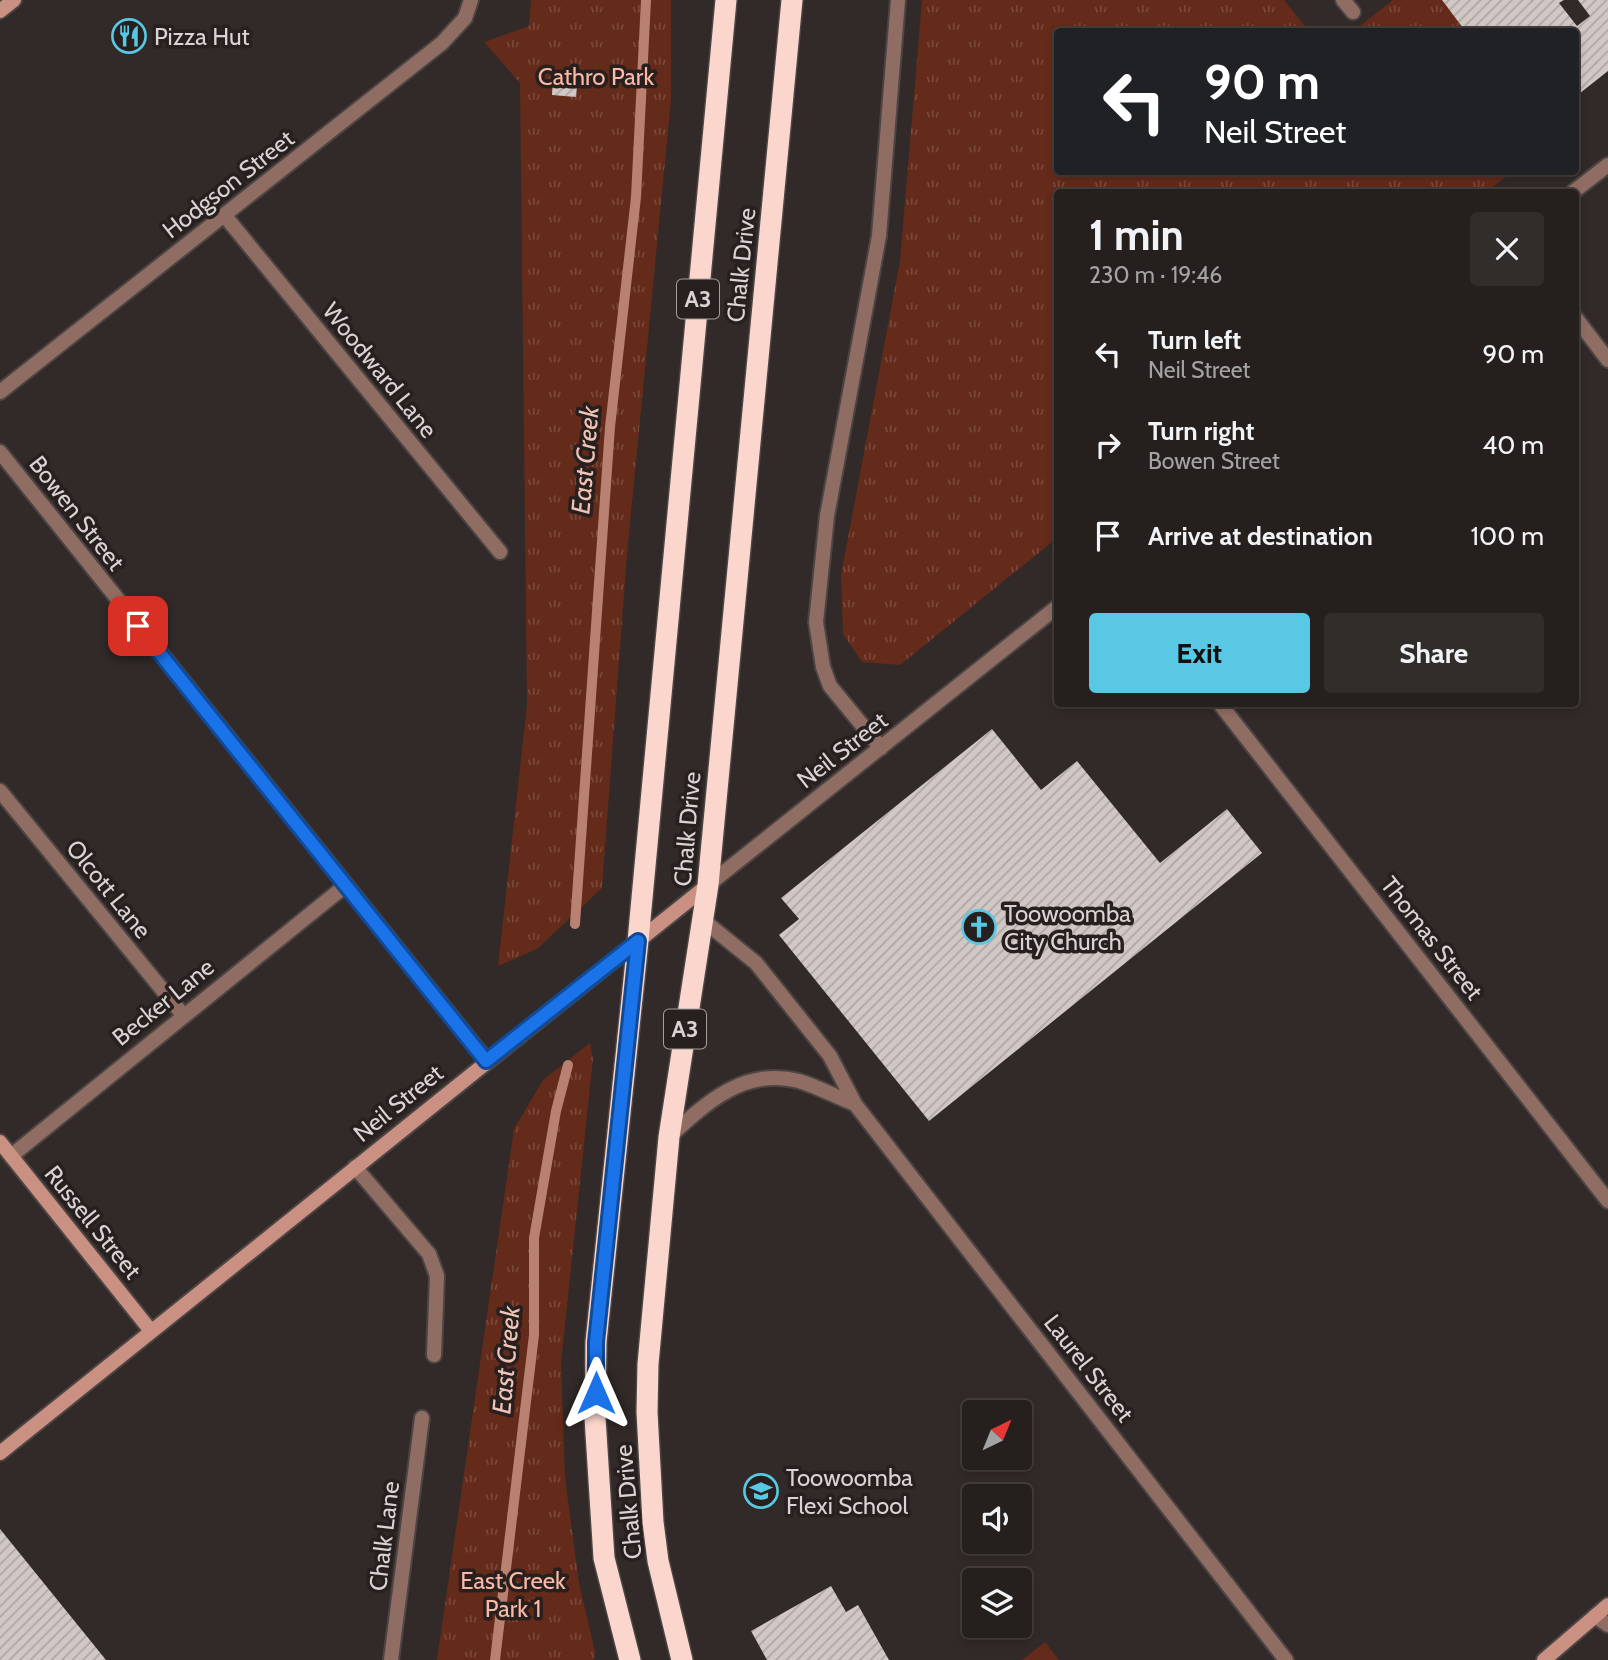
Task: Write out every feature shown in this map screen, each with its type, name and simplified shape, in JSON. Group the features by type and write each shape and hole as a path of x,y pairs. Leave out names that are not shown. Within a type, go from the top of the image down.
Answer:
{"highway":[{"name":"Chalk Drive","path":"630,1660 604,1558 595,1418 596,1367 726,0"},
{"name":"Chalk Drive","path":"682,1660 658,1561 647,1412 648,1364 669,1137 708,885 792,0"}],"street":[{"path":"0,11 14,0"},
{"name":"Hodgson Street","path":"0,392 453,34 465,18 471,0"},
{"path":"881,748 830,686 823,667 816,622 827,516 879,236 898,0"},
{"path":"1343,0 1353,12"},
{"path":"1577,189 1608,165"},
{"name":"Woodward Lane","path":"225,216 500,552"},
{"path":"1579,322 1608,360"},
{"name":"Bowen Street","path":"0,452 486,1061"},
{"name":"Neil Street","path":"0,1454 486,1061 1054,609"},
{"name":"Thomas Street","path":"1222,707 1608,1201"},
{"name":"Olcott Lane","path":"0,791 183,1015"},
{"name":"Becker Lane","path":"11,1156 345,886"},
{"name":"Laurel Street","path":"704,921 756,963 830,1056 855,1104 1286,1660"},
{"path":"669,1137 713,1099 748,1080 798,1081 855,1104"},
{"name":"Russell Street","path":"0,1142 151,1331"},
{"path":"355,1167 429,1254 437,1276 434,1355"},
{"name":"Chalk Lane","path":"391,1660 422,1418"},
{"path":"1545,1658 1608,1605"},
{"path":"1595,1616 1608,1625"}],"green space":[{"name":"Cathro Park","path":"531,0 671,0 671,100 627,554 602,888 537,949 498,966 527,705 520,83 484,42 529,26"},
{"path":"922,0 1284,0 1307,28 1054,28 1054,175 1508,175 1490,189 1054,189 1054,540 900,665 862,662 843,634 841,575 900,261"},
{"path":"1393,0 1442,0 1464,28 1357,28"},
{"name":"East Creek Park 1","path":"590,1043 593,1058 561,1363 565,1478 579,1583 595,1652 594,1660 437,1660 514,1129 543,1080"},
{"path":"1045,1642 1059,1660 1022,1660"}],"building":[{"path":"1442,0 1564,0 1559,3 1577,26 1590,16 1578,0 1608,0 1608,71 1579,94 1579,28 1463,28"},
{"path":"553,74 578,75 576,97 552,95"},
{"name":"Toowoomba City Church","path":"992,729 1041,790 1077,761 1160,863 1227,809 1262,853 929,1121 779,935 799,919 781,898"},
{"path":"0,1529 106,1660 0,1660"},
{"path":"831,1586 846,1612 858,1605 889,1660 767,1660 751,1631"}],"waterway":[{"name":"East Creek","path":"575,924 610,427 636,197 646,0"},
{"name":"East Creek","path":"495,1660 534,1335 534,1238 556,1111 568,1065"}],"place":[{"name":"Pizza Hut","path":"129,36"},
{"name":"Toowoomba City Church","path":"979,927"},
{"name":"Toowoomba Flexi School","path":"761,1491"}],"route":[{"path":"138,626 486,1061 638,941 596,1342 596,1393"}]}
